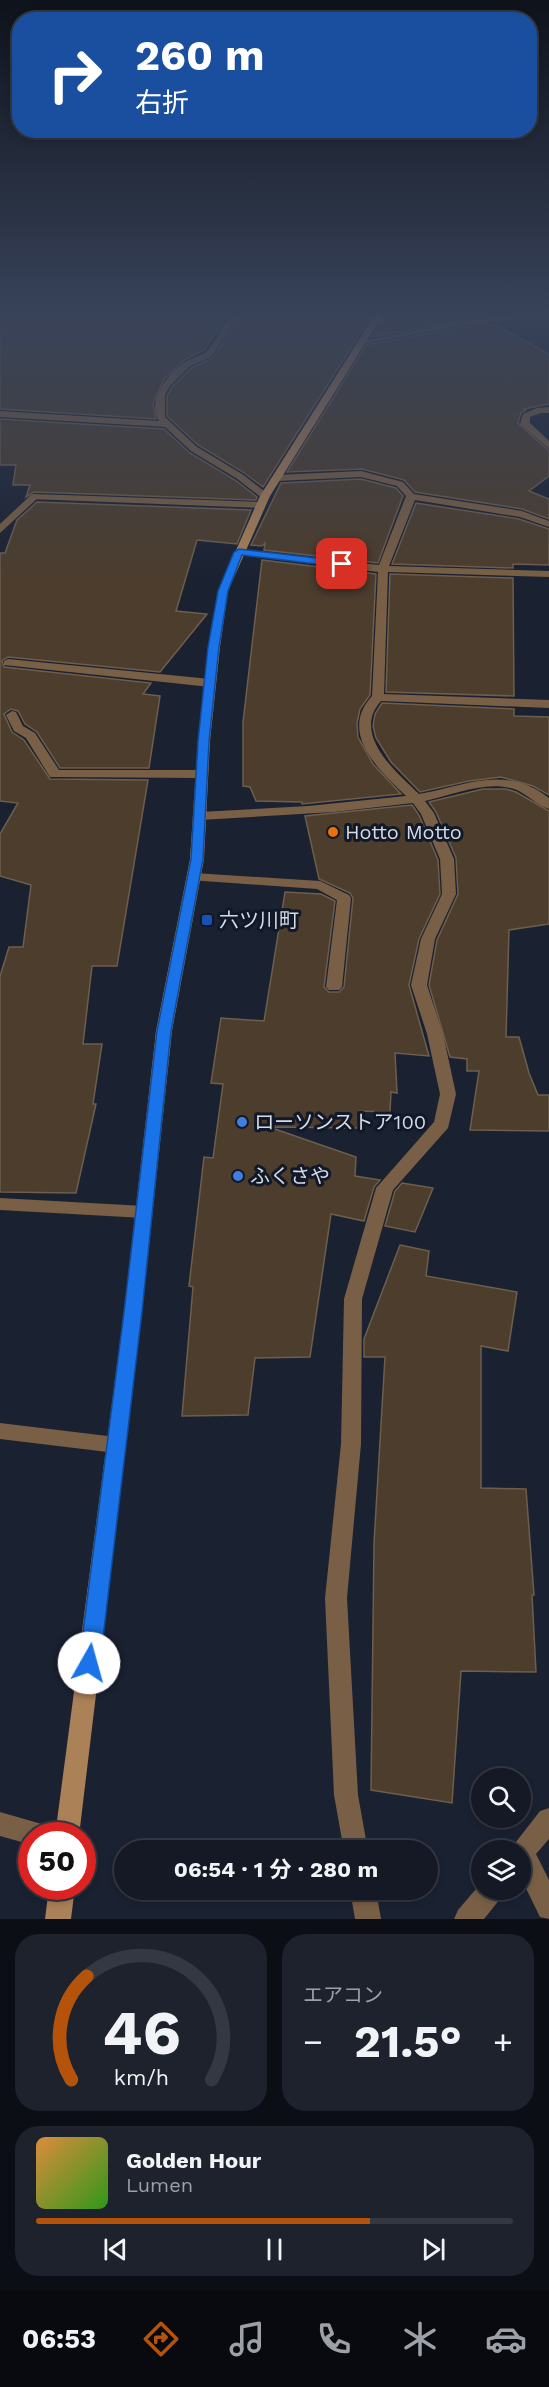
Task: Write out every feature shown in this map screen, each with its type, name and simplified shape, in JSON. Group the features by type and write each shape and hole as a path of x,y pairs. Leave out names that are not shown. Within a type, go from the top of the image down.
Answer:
{"main road":[{"path":"70,1822 164,1031 194,877 210,683 223,591 262,501 324,403"},
{"path":"58,1919 60,1900"}],"street":[{"path":"160,403 161,418 167,424 194,449 239,476 262,501"},
{"path":"549,410 540,410 526,416 525,424 549,446"},
{"path":"0,414 103,422 167,424"},
{"path":"276,478 370,476 400,484 411,496 522,514 549,524"},
{"path":"354,1840 346,1795 336,1598 351,1444 353,1299 385,1188 442,1124 448,1094 435,1034 419,985 428,939 449,894 447,859 427,813 386,770 368,743 365,720 367,709 378,697 383,569 411,496"},
{"path":"0,530 34,497 262,501"},
{"path":"239,552 383,569 549,574"},
{"path":"8,663 210,683"},
{"path":"378,697 549,704"},
{"path":"12,715 18,728 31,736 55,774 202,774"},
{"path":"200,816 294,812 416,799 466,786 496,783 517,785 533,792 549,805"},
{"path":"194,877 320,885 344,898 334,987"},
{"path":"0,1204 144,1212"},
{"path":"0,1431 116,1445"},
{"path":"531,1841 549,1820"},
{"path":"0,1824 18,1829"},
{"path":"531,1873 549,1908"},
{"path":"365,1900 368,1919"},
{"path":"466,1919 482,1900"}],"building":[{"path":"0,403 154,403 156,419 0,409"},
{"path":"167,403 316,403 263,487 198,445 167,416"},
{"path":"330,403 549,403 524,409 526,410 521,413 518,423 549,451 549,476 529,491 549,499 549,519 522,509 415,492 404,480 362,469 287,472"},
{"path":"0,419 164,429 190,453 235,480 257,497 256,500 34,492 26,497 30,485 13,485 16,465 0,465"},
{"path":"361,479 396,488 403,496 378,563 264,550 265,543 262,546 251,545 281,483"},
{"path":"37,502 251,510 237,544 197,540 176,611 207,614 160,672 8,657 2,661 4,667 151,683 143,694 160,696 149,768 60,768 37,732 25,724 18,711 11,709 4,714 12,732 24,740 50,779 148,780 117,966 92,966 83,1044 102,1044 93,1104 96,1104 76,1193 0,1192 0,976 9,947 23,947 31,885 0,876 0,834 18,803 0,801 0,553 5,553 17,520"},
{"path":"416,503 519,519 549,529 549,565 513,564 513,568 392,564"},
{"path":"262,560 376,574 370,695 360,709 357,723 358,737 373,764 401,794 302,804 302,802 256,801 250,787 243,786 243,722"},
{"path":"390,574 513,578 514,696 386,692"},
{"path":"382,703 514,709 514,716 549,717 549,795 533,786 501,777 469,781 420,792 391,762 376,738 373,726 375,714"},
{"path":"483,789 506,789 516,792 549,811 549,924 509,930 506,1037 519,1037 538,1095 549,1095 549,1131 470,1130 479,1071 467,1071 467,1059 450,1057 429,985 437,940 458,894 456,858 436,812 429,802"},
{"path":"412,805 419,815 438,860 440,894 419,939 409,985 429,1056 395,1053 397,1093 391,1092 390,1112 359,1111 358,1128 269,1127 356,1157 355,1176 380,1180 374,1187 364,1221 331,1214 310,1357 255,1358 248,1415 182,1416 193,1287 189,1286 204,1157 213,1158 223,1084 211,1083 221,1018 264,1021 285,892 321,894 335,901 324,987 329,992 339,992 344,987 353,898 350,893 319,879 305,816"},
{"path":"402,1183 433,1188 415,1232 385,1226 395,1191"},
{"path":"400,1245 429,1251 426,1276 517,1292 508,1351 481,1346 481,1488 526,1489 534,1595 532,1595 536,1672 461,1671 452,1803 371,1790 374,1543 385,1357 364,1357 364,1339"}],"place":[{"name":"Hotto Motto","path":"333,832"},
{"name":"六ツ川町","path":"207,920"},
{"name":"ローソンストア100","path":"242,1122"},
{"name":"ふくさや","path":"238,1176"}],"route":[{"path":"89,1663 133,1312 164,1031 197,859 204,741 214,647 223,591 239,552 342,564"}]}
